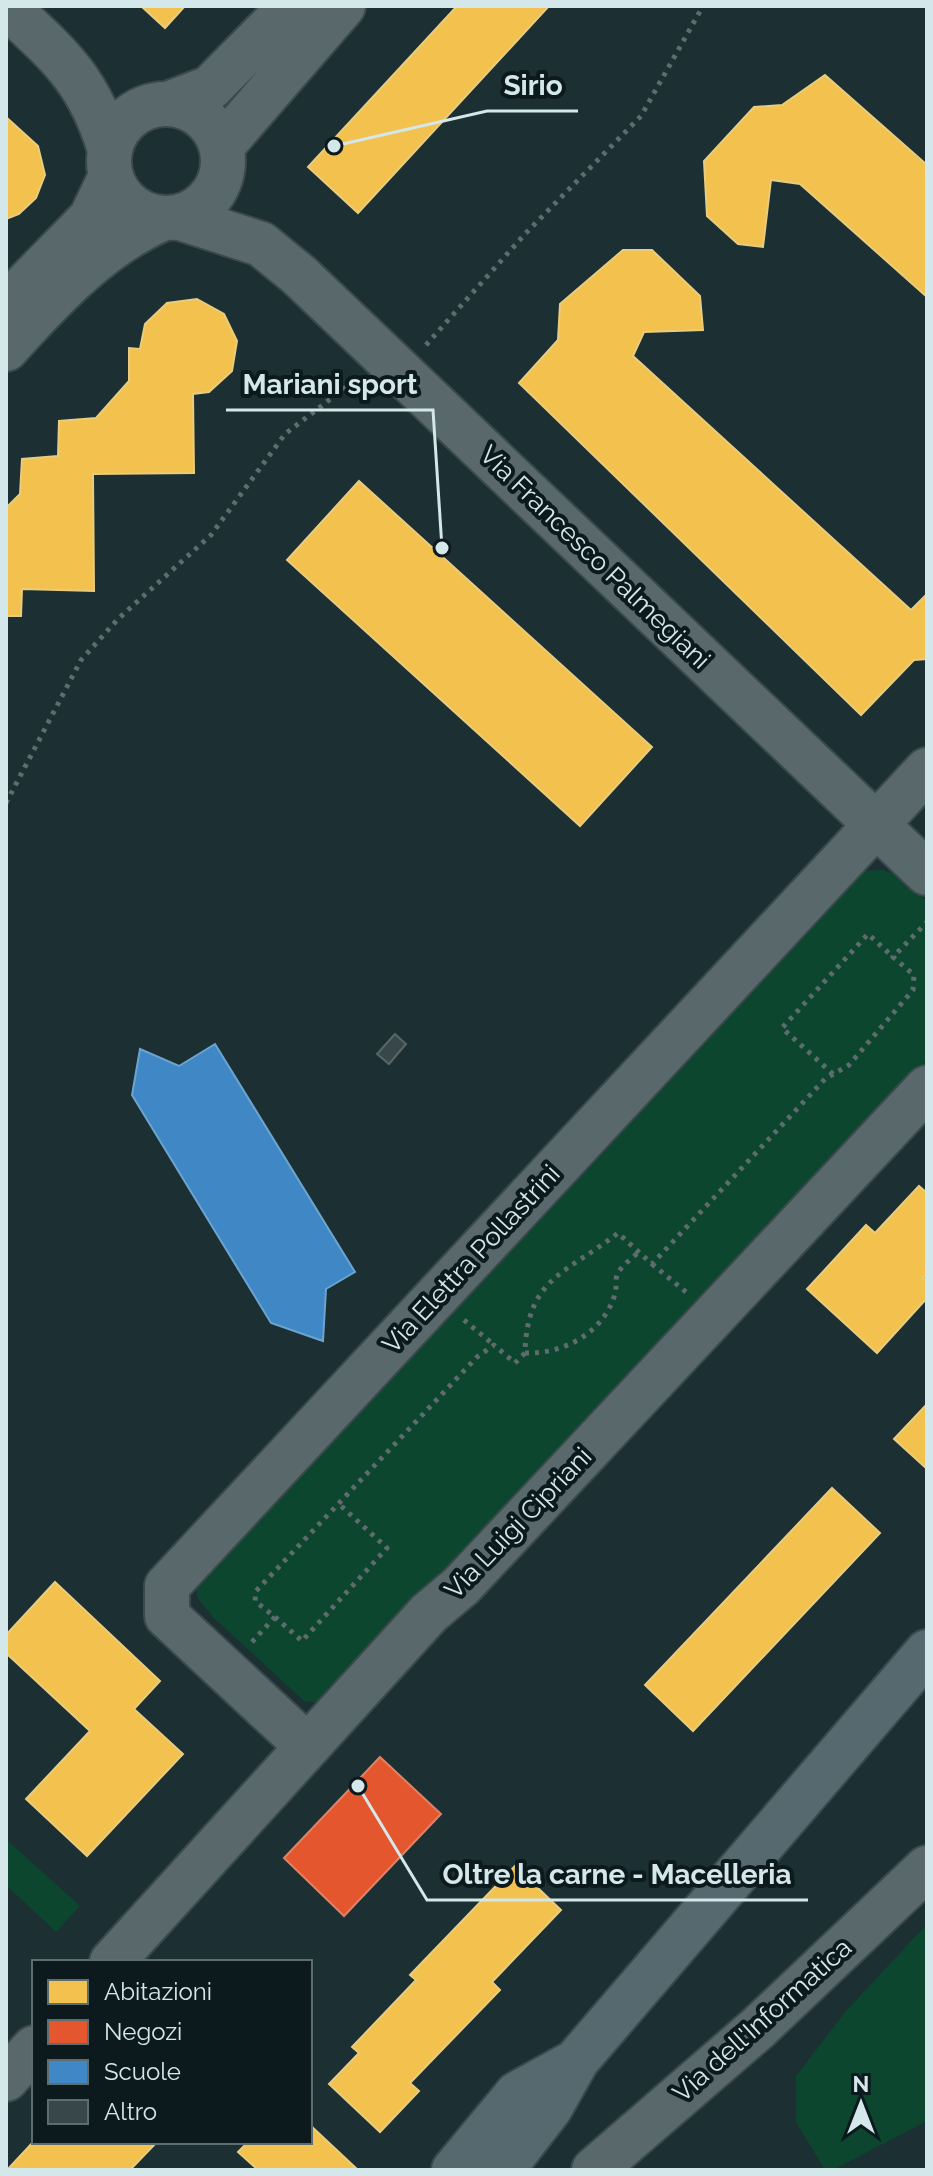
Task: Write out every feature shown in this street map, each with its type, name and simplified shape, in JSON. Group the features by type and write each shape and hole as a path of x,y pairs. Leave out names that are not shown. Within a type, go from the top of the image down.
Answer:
{"main road":[{"path":"502,2170 550,2108 577,2060 927,1652"},
{"path":"454,2170 517,2094 577,2060"}],"street":[{"path":"6,6 65,62 98,110 110,163 131,206 171,218"},
{"path":"6,305 91,218 124,122 160,105 210,88 291,6"},
{"path":"223,154 343,6"},
{"path":"6,349 48,302 134,231 196,210 210,198 220,181 223,154 214,130 202,116 186,107 160,105 65,62"},
{"name":"Via Francesco Palmegiani","path":"223,154 261,244"},
{"name":"Via Francesco Palmegiani","path":"171,218 261,244 310,286 927,873"},
{"name":"Via Elettra Pollastrini","path":"307,1746 167,1616 167,1586 927,770"},
{"name":"Via Luigi Cipriani","path":"114,1960 429,1613 461,1586 927,1088"},
{"name":"Via dell'Informatica","path":"594,2170 758,2028 927,1868"},
{"path":"6,2079 32,2050"}],"path":[{"path":"426,345 525,234 641,116 703,6"},
{"path":"6,803 81,660 118,619 211,535 285,434 356,379"},
{"path":"893,957 927,922"},
{"path":"652,1264 833,1074 849,1065 913,990 914,975 868,934 782,1028 833,1074"},
{"path":"462,1317 515,1363 525,1353 529,1311 542,1289 563,1270 584,1259 618,1233 688,1294"},
{"path":"525,1353 546,1353 567,1348 587,1334 610,1306 616,1294 617,1275 639,1252"},
{"path":"340,1505 387,1548 302,1641 255,1601 256,1591 477,1357 494,1345"},
{"path":"247,1648 275,1617"}],"green space":[{"path":"882,870 897,875 927,902 927,1060 338,1696 319,1703 304,1701 213,1617 197,1597 197,1584 859,871"},
{"path":"6,1839 80,1906 56,1932 6,1885"},
{"path":"927,1924 927,2121 833,2170 825,2170 796,2122 796,2076 846,2011"}],"building: Abitazioni":[{"path":"141,6 185,6 165,28"},
{"path":"457,6 549,6 358,213 308,167"},
{"path":"825,75 927,165 927,297 800,184 771,180 763,247 738,244 707,216 704,161 754,107 782,105"},
{"path":"6,117 38,146 45,175 36,198 19,214 6,219"},
{"path":"623,250 652,250 700,296 703,330 644,332 633,356 911,610 927,594 927,659 914,660 861,715 519,383 558,340 560,304"},
{"path":"197,299 224,314 237,341 232,371 209,392 193,394 194,473 93,474 94,591 22,589 21,616 6,616 6,508 20,494 22,459 58,456 59,421 96,418 129,381 129,348 140,349 145,324 167,303"},
{"path":"359,481 652,747 580,826 287,560"},
{"path":"919,1186 927,1193 927,1274 923,1278 927,1282 927,1298 877,1353 807,1289 866,1225 875,1233"},
{"path":"927,1404 927,1469 894,1439"},
{"path":"832,1488 880,1533 693,1731 645,1685"},
{"path":"55,1582 160,1681 134,1709 183,1754 87,1856 26,1799 90,1731 6,1653 6,1635"},
{"path":"515,1866 561,1910 492,1982 500,1990 410,2083 419,2091 380,2132 329,2084 359,2053 352,2047 416,1980 410,1975"},
{"path":"312,2127 358,2170 258,2170 238,2152 246,2144 312,2144"},
{"path":"32,2143 155,2144 130,2170 7,2170"}],"building: Negozi":[{"path":"380,1757 441,1814 344,1916 284,1858"}],"building: Scuole":[{"path":"215,1044 355,1272 326,1289 323,1341 271,1323 132,1095 140,1049 179,1066"}],"building: Altro":[{"path":"395,1034 406,1044 389,1064 377,1054"}],"place":[{"name":"Sirio","path":"334,146"},
{"name":"Mariani sport","path":"442,548"},
{"name":"Oltre la carne - Macelleria","path":"358,1786"}]}
